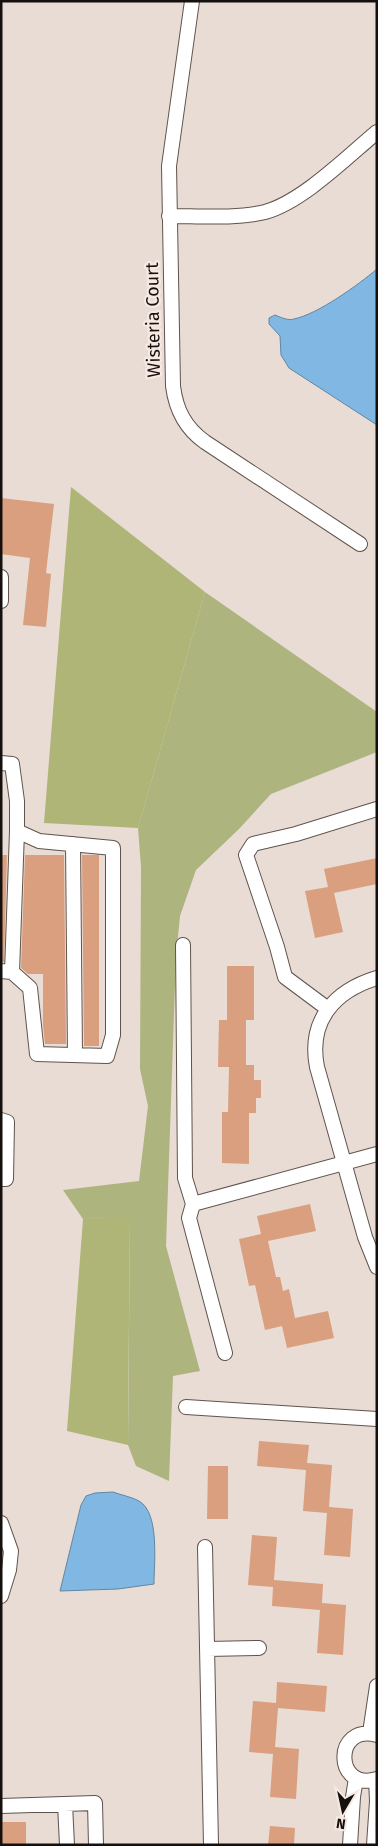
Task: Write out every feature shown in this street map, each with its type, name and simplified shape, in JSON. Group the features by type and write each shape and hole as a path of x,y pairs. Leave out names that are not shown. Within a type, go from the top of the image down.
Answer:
{"street":[{"name":"Wisteria Court","path":"192,1 170,150 168,182 173,386 176,403 188,428 205,442 360,544"},
{"path":"169,216 242,215 259,213 275,208 305,192 377,132"},
{"path":"1,578 1,600"},
{"path":"1,763 12,764 17,801 17,831 7,972 30,988 37,1054 107,1056 113,1035 113,848 39,840 17,831"},
{"path":"328,1009 285,977 277,947 246,855 253,844 296,834 377,809"},
{"path":"74,844 75,1055"},
{"path":"182,945 185,1178 193,1204 189,1218 225,1353"},
{"path":"377,978 356,985 341,994 328,1009 318,1029 315,1043 315,1056 344,1163 365,1237 377,1267"},
{"path":"1,1120 7,1122 6,1179 1,1179"},
{"path":"193,1204 377,1154"},
{"path":"186,1407 377,1419"},
{"path":"1,1523 11,1552 10,1570 1,1596"},
{"path":"205,1547 211,1845"},
{"path":"207,1649 259,1648"},
{"path":"374,1845 377,1801 376,1779 362,1780 356,1778 349,1773 345,1766 344,1758 348,1743 355,1737 362,1734 374,1734 377,1686"},
{"path":"350,1845 356,1778"},
{"path":"1,1797 1,1806 95,1803 96,1845"},
{"path":"65,1804 67,1845"}],"green space":[{"path":"71,487 205,592 138,828 44,823"},
{"path":"205,592 377,712 377,752 271,794 239,829 196,870 180,916 176,957 166,1246 200,1371 173,1376 169,1481 136,1466 128,1445 130,1218 83,1219 63,1190 139,1181 148,1106 140,1069 141,867 138,828"},
{"path":"130,1217 128,1445 67,1431 83,1219"}],"water":[{"path":"377,269 377,425 289,368 281,355 280,336 269,324 269,318 275,315 292,319 304,316 349,291"},
{"path":"113,1492 133,1498 146,1507 153,1527 155,1552 154,1584 118,1589 60,1591 81,1505 86,1496 95,1493"}],"building":[{"path":"1,498 54,504 46,573 51,574 46,627 23,625 30,558 1,554"},
{"path":"1,855 7,855 4,962 1,962"},
{"path":"25,855 64,855 66,1044 45,1044 43,974 28,974 21,968"},
{"path":"82,855 99,855 99,1046 84,1046"},
{"path":"377,858 377,884 334,893 343,932 315,938 305,891 328,887 324,869"},
{"path":"227,966 254,966 254,1020 246,1020 246,1065 254,1065 254,1080 261,1080 261,1098 256,1098 256,1113 249,1113 249,1164 222,1163 222,1112 228,1112 229,1067 218,1067 219,1020 227,1020"},
{"path":"310,1204 316,1231 268,1241 276,1277 280,1277 283,1291 289,1289 295,1318 328,1311 334,1338 287,1348 282,1326 265,1330 255,1285 249,1286 239,1239 261,1234 257,1216"},
{"path":"259,1441 309,1445 307,1463 332,1465 329,1507 353,1509 350,1557 324,1555 327,1513 303,1511 306,1470 257,1466"},
{"path":"208,1466 228,1466 228,1519 207,1519"},
{"path":"252,1535 277,1537 274,1580 323,1584 322,1603 346,1605 343,1655 317,1653 320,1610 272,1606 273,1587 248,1585"},
{"path":"277,1682 327,1686 325,1712 278,1708 275,1747 299,1749 296,1799 270,1797 273,1754 249,1752 253,1701 276,1703"},
{"path":"1,1822 26,1822 26,1845 1,1845"},
{"path":"270,1826 295,1828 294,1845 268,1845"}]}
